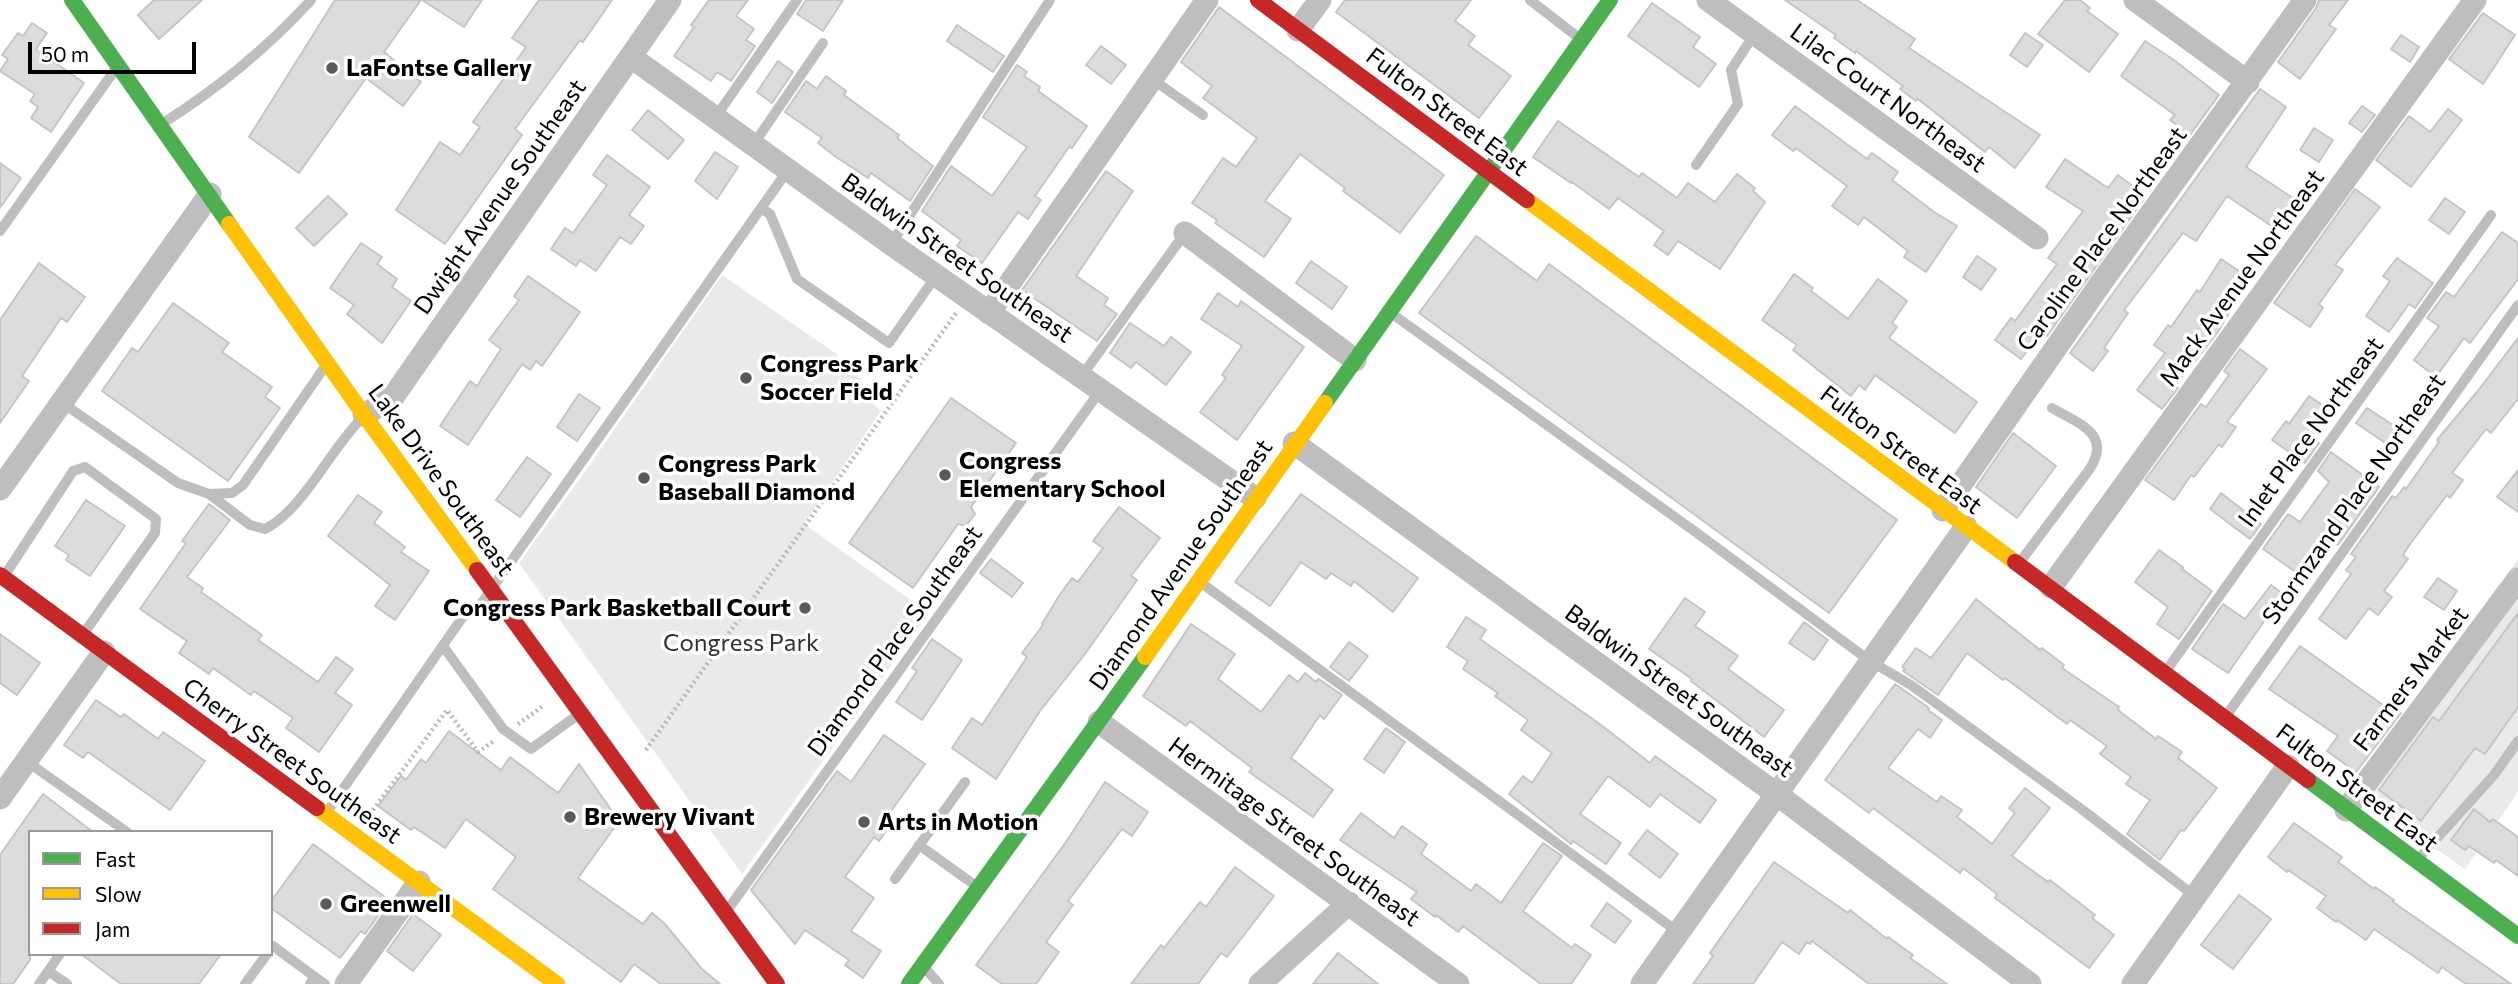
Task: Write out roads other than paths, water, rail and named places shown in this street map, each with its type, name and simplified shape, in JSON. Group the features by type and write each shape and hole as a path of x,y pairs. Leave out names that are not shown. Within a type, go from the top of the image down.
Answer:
{"main road":[{"name":"Lake Drive Southeast","path":"72,0 364,415 582,712 724,915 777,984"},
{"name":"Fulton Street East","path":"1258,0 2518,936"},
{"name":"Diamond Avenue Southeast","path":"909,984 1098,722 1609,0"},
{"name":"Cherry Street Southeast","path":"2,576 326,813 552,983"}],"street":[{"name":"Dwight Avenue Southeast","path":"364,415 393,397 670,0"},
{"path":"989,313 1207,0"},
{"path":"1298,30 1320,0"},
{"name":"Lilac Court Northeast","path":"1708,0 2037,238"},
{"path":"2135,0 2248,82"},
{"name":"Caroline Place Northeast","path":"1943,510 2101,282 2305,0"},
{"name":"Mack Avenue Northeast","path":"2051,587 2475,0"},
{"name":"Baldwin Street Southeast","path":"631,57 936,276 1255,498"},
{"path":"0,489 210,194"},
{"path":"1185,233 1355,360"},
{"name":"Baldwin Street Southeast","path":"1294,443 1775,793 2030,984"},
{"path":"1642,984 1966,527"},
{"name":"Farmers Market","path":"2346,810 2518,579"},
{"path":"0,798 104,652"},
{"name":"Hermitage Street Southeast","path":"1098,722 1458,984"},
{"path":"2133,984 2288,766"},
{"path":"346,984 419,882"},
{"path":"1260,984 1349,903"}],"lane":[{"path":"161,125 280,34 311,0"},
{"path":"715,118 797,0"},
{"path":"891,244 1049,0"},
{"path":"1530,0 1581,39"},
{"path":"1696,164 1738,104 1731,70 1755,33"},
{"path":"752,145 824,43"},
{"path":"0,231 118,65"},
{"path":"1152,79 1203,115"},
{"path":"326,813 462,618 481,604 788,170"},
{"path":"761,208 770,214 797,279 889,343 936,276"},
{"name":"Inlet Place Northeast","path":"2165,673 2491,215"},
{"path":"1081,377 1185,233"},
{"name":"Stormzand Place Northeast","path":"2225,718 2518,304"},
{"path":"1389,312 1870,662 1911,685 2080,808 2196,897"},
{"path":"209,494 232,493 243,485 328,362"},
{"name":"Diamond Place Southeast","path":"724,915 1100,391"},
{"path":"61,402 178,483 209,494 250,525 265,529 289,513 347,433 364,415"},
{"path":"2018,564 2096,460 2099,447 2087,429 2052,408"},
{"path":"2,576 29,540 73,471 85,467 156,519 155,533 82,635"},
{"path":"1198,580 1678,932"},
{"path":"443,646 507,732 531,749 582,712"},
{"path":"2416,861 2494,775 2518,741"},
{"path":"26,761 124,830"},
{"path":"895,879 965,782"},
{"path":"919,845 978,887"},
{"path":"273,947 312,981 325,984"},
{"path":"38,984 59,956"},
{"path":"245,984 266,956"},
{"path":"922,965 939,984"},
{"path":"48,971 67,984"}],"place":[{"name":"LaFontse Gallery","path":"332,68"},
{"name":"Congress Park Soccer Field","path":"746,378"},
{"name":"Congress Elementary School","path":"945,475"},
{"name":"Congress Park Baseball Diamond","path":"644,478"},
{"name":"Congress Park Basketball Court","path":"805,608"},
{"name":"Brewery Vivant","path":"570,817"},
{"name":"Arts in Motion","path":"864,822"},
{"name":"Greenwell","path":"326,904"}],"park label":[{"name":"Congress Park","path":"741,643"}]}
